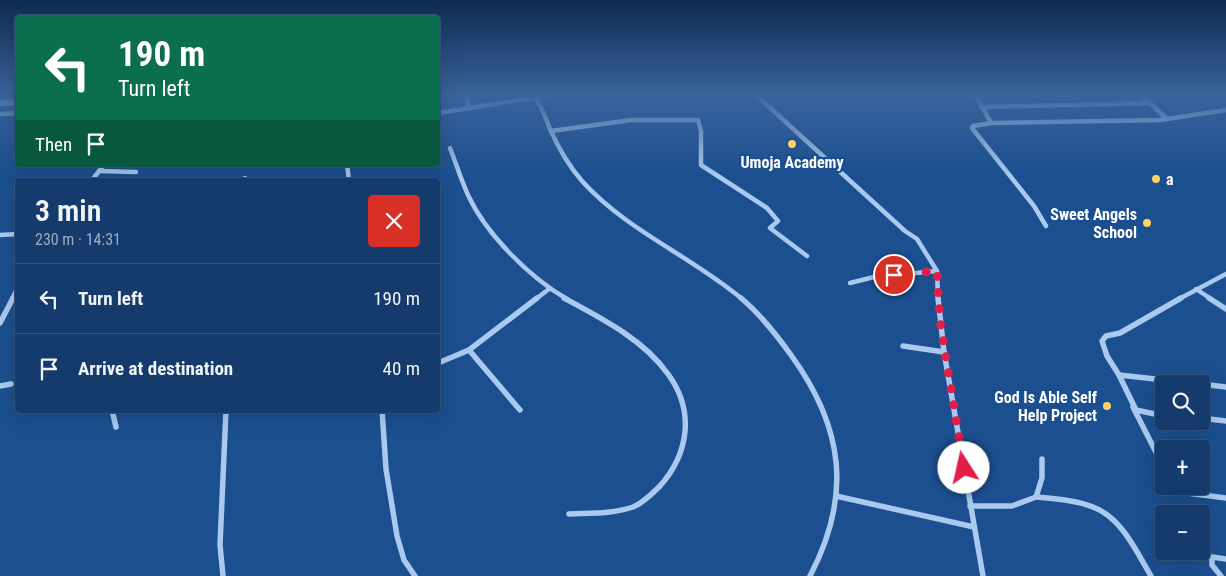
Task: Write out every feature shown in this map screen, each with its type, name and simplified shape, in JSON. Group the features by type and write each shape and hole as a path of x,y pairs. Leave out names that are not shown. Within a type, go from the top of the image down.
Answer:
{"street":[{"path":"547,121 562,155 578,176 600,199 629,222 728,288 752,308 788,348 807,379 827,420 836,455 836,496 825,547 810,576"},
{"path":"551,131 625,121"},
{"path":"698,121 702,141 699,158 702,165 768,208 778,221 770,228 807,256"},
{"path":"784,121 905,231 917,239 937,271 938,305 944,352 983,576"},
{"path":"1046,226 1034,206 972,128 973,126 991,123 1138,121"},
{"path":"450,148 464,185 482,220 498,241 549,288 602,319 644,347 677,387 684,409 684,446 672,472 653,493 634,506 611,513 569,514"},
{"path":"94,178 103,167"},
{"path":"99,172 136,172"},
{"path":"0,235 15,234"},
{"path":"850,283 874,277 937,271"},
{"path":"1155,450 1119,375 1107,356 1102,342 1106,336 1120,333 1145,316 1226,274"},
{"path":"440,362 469,350 549,288"},
{"path":"1196,288 1226,309"},
{"path":"0,323 15,292"},
{"path":"903,346 944,352"},
{"path":"469,350 520,410"},
{"path":"1119,375 1155,379"},
{"path":"0,386 11,384"},
{"path":"1210,385 1226,386"},
{"path":"1133,407 1140,412 1155,414"},
{"path":"113,413 116,427"},
{"path":"223,576 220,545 226,413"},
{"path":"382,413 386,469 398,536 404,560 415,576"},
{"path":"1210,419 1226,421"},
{"path":"1036,497 1042,478 1042,459"},
{"path":"1202,495 1226,498"},
{"path":"836,496 974,528"},
{"path":"970,506 1012,506 1036,497 1073,502 1100,510 1115,523 1132,544 1151,576"},
{"path":"1221,576 1212,565 1212,557 1226,559"}],"place":[{"name":"Umoja Academy","path":"792,144"},
{"name":"a","path":"1156,179"},
{"name":"Sweet Angels School","path":"1147,223"},
{"name":"God Is Able Self Help Project","path":"1107,406"}],"route":[{"path":"894,275 937,271 938,305 944,352 964,468"}]}
